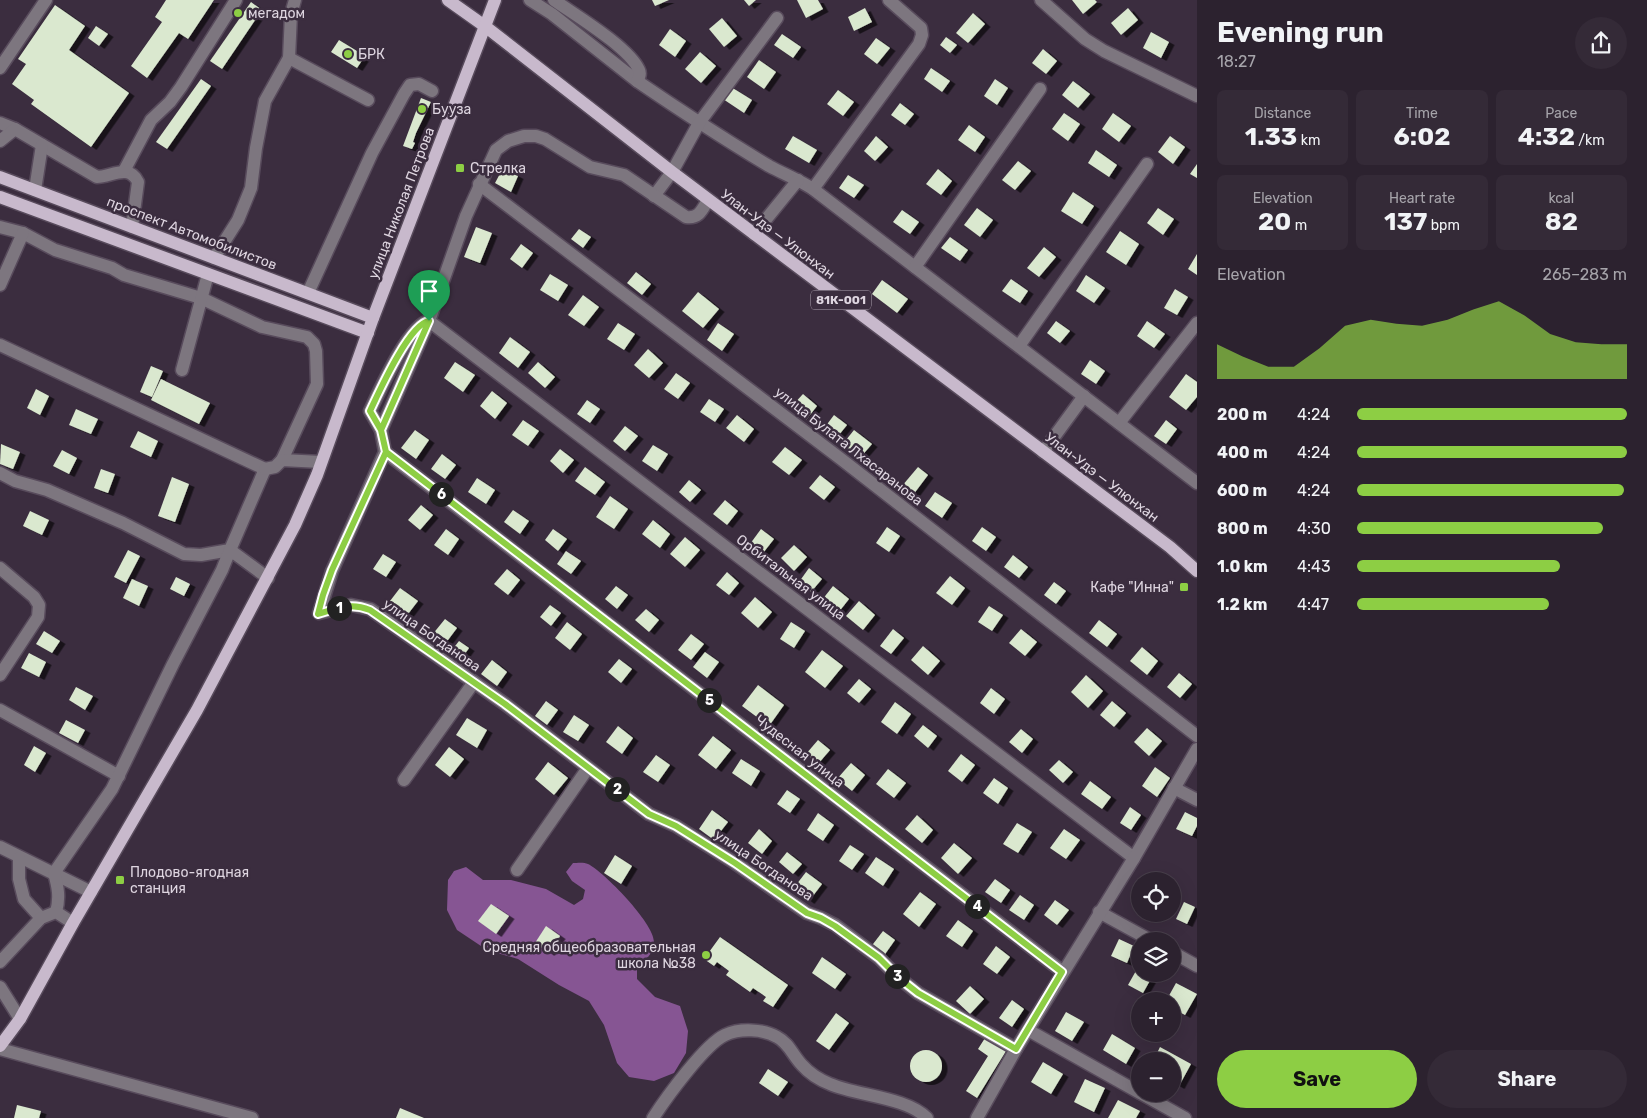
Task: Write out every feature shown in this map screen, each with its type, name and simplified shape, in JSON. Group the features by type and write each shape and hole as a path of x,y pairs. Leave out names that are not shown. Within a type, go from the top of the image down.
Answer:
{"main road":[{"name":"Улан-Удэ — Улюнхан","path":"448,0 486,27 708,200 1170,547 1197,571"},
{"name":"улица Николая Петрова","path":"0,1048 20,1019 91,892 197,710 296,525 495,0"},
{"name":"проспект Автомобилистов","path":"0,177 373,318"},
{"path":"0,197 368,333"}],"street":[{"path":"0,68 46,0"},
{"path":"124,171 151,120 170,102 181,87 236,0"},
{"path":"214,258 238,220 251,188 265,101 288,58 291,14 295,0"},
{"path":"530,0 552,14 637,81 699,123 776,170 813,189 1197,483"},
{"path":"554,0 619,46 640,71 637,81"},
{"path":"813,189 919,44 922,35 921,28 889,0"},
{"path":"1041,0 1085,39 1104,51 1197,96"},
{"path":"654,196 672,172 699,123 777,18"},
{"path":"288,58 368,100"},
{"path":"308,293 372,153 404,94 410,85 419,84 432,91"},
{"path":"915,267 1040,89"},
{"path":"0,122 97,177 124,171 132,174 138,182 132,227"},
{"path":"0,141 15,129"},
{"path":"381,430 429,321 479,184 496,150 508,141 524,136 545,138 590,167 624,175 686,217 698,216 708,200"},
{"path":"35,190 42,145"},
{"path":"1019,346 1147,164"},
{"path":"754,234 798,180"},
{"name":"улица Булата Лхасаранова","path":"479,184 841,459 1197,736"},
{"path":"0,227 23,234 55,250 112,268 124,275 201,298 262,327 307,337 314,344 316,351 316,384 282,460 275,467 265,469 0,345"},
{"path":"0,285 23,234"},
{"path":"182,370 208,274"},
{"path":"386,452 381,430 370,411 401,350 422,324 429,321"},
{"name":"Орбитальная улица","path":"429,321 1134,858"},
{"path":"1119,423 1197,323"},
{"path":"1043,452 1084,396"},
{"name":"улица Богданова","path":"386,452 332,570 318,614 351,605 362,606 370,610 474,682 649,814 676,826 718,852 807,913 835,926 879,958 899,978 918,993 1016,1049"},
{"name":"Чудесная улица","path":"386,452 1062,972"},
{"path":"282,460 321,462"},
{"path":"54,873 112,790 173,664 222,570 265,469"},
{"path":"0,473 15,481 47,490 123,523 184,554 201,556 230,550 268,578"},
{"path":"0,568 34,597 39,605 38,617 0,674"},
{"path":"404,780 474,682"},
{"path":"0,710 119,776"},
{"path":"977,1118 1062,972 1134,858 1197,748"},
{"path":"517,870 588,768"},
{"path":"1174,788 1197,800"},
{"path":"0,847 91,892"},
{"path":"19,858 19,879 24,899 41,918"},
{"path":"54,873 59,889 56,912"},
{"path":"0,962 41,918 56,912"},
{"path":"56,912 73,924"},
{"path":"1099,912 1136,932"},
{"path":"1181,957 1197,966"},
{"path":"0,987 20,1019"},
{"path":"1028,1030 1131,1087"},
{"path":"653,1118 662,1104 710,1045 726,1034 740,1031 761,1031 778,1037 790,1047 802,1066 822,1080 856,1092 910,1106 927,1118"},
{"path":"0,1048 252,1118"},
{"path":"1157,1102 1185,1118"}],"shaded area":[{"path":"573,863 588,864 605,877 638,912 652,934 654,942 652,951 637,967 637,979 655,997 680,1006 688,1031 686,1053 674,1073 654,1081 629,1077 617,1063 604,1025 589,1001 559,985 518,959 487,950 457,930 447,910 448,880 454,871 466,867 483,880 511,880 546,889 574,905 583,899 585,890 572,881 566,872"}],"building":[{"path":"166,0 214,0 188,39 179,33 147,78 131,66 162,22 155,17"},
{"path":"652,0 669,0 655,6"},
{"path":"744,0 756,0 749,6"},
{"path":"797,0 818,0 823,9 806,18"},
{"path":"1072,0 1095,0 1097,2 1083,14"},
{"path":"251,2 262,10 222,69 210,61"},
{"path":"55,5 85,26 69,50 129,93 91,147 31,104 34,100 12,84 26,64 18,59"},
{"path":"865,8 872,22 854,31 848,17"},
{"path":"1128,8 1138,20 1121,35 1111,23"},
{"path":"973,13 985,24 968,43 956,33"},
{"path":"722,18 737,36 724,47 709,29"},
{"path":"96,26 108,34 99,46 88,38"},
{"path":"670,29 686,41 675,57 659,45"},
{"path":"1151,32 1169,42 1161,58 1143,48"},
{"path":"782,34 801,47 793,58 774,45"},
{"path":"946,37 957,45 950,53 940,45"},
{"path":"876,38 890,48 877,64 864,54"},
{"name":"БРК","path":"339,40 365,56 357,68 331,52"},
{"path":"1043,49 1057,61 1046,74 1032,63"},
{"path":"700,52 716,66 701,83 685,69"},
{"path":"759,60 776,72 764,89 747,77"},
{"path":"931,68 950,81 942,92 924,79"},
{"path":"201,79 211,86 167,149 156,142"},
{"path":"995,79 1008,88 997,105 984,96"},
{"path":"1073,81 1090,94 1078,108 1062,95"},
{"path":"731,87 752,100 744,113 723,99"},
{"path":"838,90 854,102 843,116 827,104"},
{"path":"421,98 431,102 416,133 412,149 403,146"},
{"path":"900,103 914,114 905,125 891,115"},
{"path":"1064,113 1080,124 1068,141 1052,129"},
{"path":"1113,113 1131,126 1119,142 1102,129"},
{"path":"969,125 985,137 975,152 958,140"},
{"path":"793,136 817,150 809,163 785,149"},
{"path":"876,136 888,147 875,161 864,151"},
{"path":"1170,136 1185,147 1173,164 1158,152"},
{"path":"1096,150 1117,165 1109,177 1088,163"},
{"path":"1018,161 1031,171 1015,190 1002,180"},
{"path":"1197,164 1197,178 1190,174"},
{"path":"503,168 518,176 511,192 495,183"},
{"path":"938,169 952,181 941,195 926,184"},
{"path":"848,175 864,185 854,198 839,188"},
{"path":"1073,192 1094,206 1082,224 1061,211"},
{"path":"977,208 993,220 980,237 964,225"},
{"path":"1158,208 1174,219 1163,235 1147,223"},
{"path":"902,210 919,222 910,234 893,222"},
{"path":"476,227 492,233 480,263 464,257"},
{"path":"579,229 591,237 583,248 571,239"},
{"path":"1120,231 1139,244 1126,265 1106,252"},
{"path":"950,237 968,250 960,261 941,248"},
{"path":"521,244 533,253 522,268 510,259"},
{"path":"1044,247 1056,257 1039,277 1027,268"},
{"path":"1197,254 1197,275 1188,269"},
{"path":"636,272 651,284 642,295 627,283"},
{"path":"550,274 568,285 558,301 540,290"},
{"path":"1086,275 1105,288 1094,303 1076,291"},
{"path":"1011,279 1028,291 1020,303 1002,291"},
{"path":"882,280 908,299 897,313 872,294"},
{"path":"1175,289 1188,297 1177,315 1164,308"},
{"path":"698,292 719,309 703,328 682,311"},
{"path":"583,295 599,307 584,326 568,315"},
{"path":"1056,321 1070,331 1060,343 1047,333"},
{"path":"1147,321 1165,334 1154,348 1137,336"},
{"path":"618,323 635,334 624,350 607,339"},
{"path":"718,323 734,334 722,351 707,340"},
{"path":"510,337 530,352 518,368 499,353"},
{"path":"648,349 663,363 649,378 634,365"},
{"path":"1090,360 1105,371 1096,384 1081,374"},
{"path":"455,362 475,375 463,392 444,378"},
{"path":"538,362 555,377 545,388 528,373"},
{"path":"151,366 163,371 152,397 140,392"},
{"path":"676,373 690,383 678,399 664,389"},
{"path":"1186,374 1197,382 1197,397 1186,410 1169,397"},
{"path":"161,379 210,403 199,424 151,400"},
{"path":"36,389 49,396 40,415 27,408"},
{"path":"492,391 507,403 495,419 480,406"},
{"path":"803,394 817,406 806,420 791,407"},
{"path":"709,399 724,409 715,422 700,412"},
{"path":"587,400 600,409 590,423 577,414"},
{"path":"76,409 98,419 91,434 69,425"},
{"path":"737,415 754,429 744,442 726,428"},
{"path":"834,415 847,425 834,441 822,431"},
{"path":"523,420 539,431 528,446 512,435"},
{"path":"1166,420 1177,429 1166,444 1154,436"},
{"path":"625,426 638,436 625,451 613,441"},
{"path":"415,430 429,440 416,459 401,448"},
{"path":"854,430 872,444 859,459 842,445"},
{"path":"138,431 158,441 151,457 130,447"},
{"path":"1,444 20,452 13,469 0,464"},
{"path":"653,445 668,454 657,471 642,461"},
{"path":"785,447 802,460 789,475 772,462"},
{"path":"560,449 574,460 563,473 550,461"},
{"path":"62,450 77,458 69,474 53,466"},
{"path":"442,454 456,465 445,479 431,469"},
{"path":"585,467 605,482 595,495 575,481"},
{"path":"918,467 928,475 913,495 902,486"},
{"path":"101,469 115,474 108,493 94,488"},
{"path":"820,475 835,487 824,500 809,488"},
{"path":"172,477 189,484 175,522 158,516"},
{"path":"477,478 495,490 486,504 468,492"},
{"path":"689,480 701,490 690,502 679,492"},
{"path":"935,492 952,503 942,518 925,506"},
{"path":"610,496 628,509 614,529 596,517"},
{"path":"725,500 738,511 727,525 713,514"},
{"path":"421,505 433,515 420,530 408,520"},
{"path":"513,510 529,521 520,534 504,522"},
{"path":"30,511 49,520 42,535 23,526"},
{"path":"653,520 670,534 660,548 642,534"},
{"path":"887,527 900,536 889,552 876,543"},
{"path":"982,527 996,537 986,551 972,541"},
{"path":"446,529 459,539 448,555 434,545"},
{"path":"553,529 567,539 558,551 545,540"},
{"path":"761,529 774,539 763,553 750,544"},
{"path":"685,537 700,550 685,567 670,554"},
{"path":"794,545 807,557 794,571 781,558"},
{"path":"128,550 140,556 126,583 114,577"},
{"path":"566,551 581,561 571,574 557,564"},
{"path":"383,554 396,562 386,577 373,569"},
{"path":"1013,555 1028,567 1019,578 1004,567"},
{"path":"809,568 822,579 811,592 799,582"},
{"path":"507,569 520,580 508,595 494,584"},
{"path":"727,572 739,583 729,595 716,585"},
{"path":"950,576 965,588 952,605 936,593"},
{"path":"176,577 190,584 184,596 170,589"},
{"path":"132,579 148,586 139,606 123,598"},
{"path":"1054,582 1066,591 1056,604 1044,595"},
{"path":"616,586 628,595 617,609 605,599"},
{"path":"833,586 849,599 838,613 822,600"},
{"path":"400,588 418,601 408,614 390,601"},
{"path":"755,597 772,612 758,628 741,613"},
{"path":"859,601 875,615 863,630 846,616"},
{"path":"550,605 561,613 551,626 540,617"},
{"path":"989,606 1003,615 992,631 978,622"},
{"path":"646,609 659,620 649,632 635,620"},
{"path":"445,619 457,628 445,644 432,635"},
{"path":"1099,620 1117,634 1107,647 1089,633"},
{"path":"567,622 582,634 570,650 555,638"},
{"path":"791,622 805,631 794,648 780,639"},
{"path":"893,629 904,638 891,654 880,646"},
{"path":"1021,629 1037,642 1025,656 1009,643"},
{"path":"44,631 60,641 52,653 36,644"},
{"path":"691,634 704,644 691,660 678,650"},
{"path":"459,641 469,648 462,658 452,650"},
{"path":"923,646 940,661 928,675 911,660"},
{"path":"1142,647 1158,661 1147,675 1130,661"},
{"path":"822,650 843,666 825,688 805,672"},
{"path":"705,652 719,662 707,678 693,667"},
{"path":"29,653 46,662 39,677 21,668"},
{"path":"619,659 632,669 621,683 608,672"},
{"path":"492,660 507,672 497,686 481,674"},
{"path":"1179,673 1192,684 1180,698 1167,687"},
{"path":"1086,675 1103,691 1088,708 1071,692"},
{"path":"859,679 871,689 859,703 847,693"},
{"path":"758,685 784,705 769,726 742,706"},
{"path":"76,687 93,696 85,710 69,700"},
{"path":"991,688 1005,699 994,714 980,703"},
{"path":"546,701 558,710 547,725 535,716"},
{"path":"1112,701 1126,713 1114,727 1100,715"},
{"path":"895,702 911,714 897,734 881,722"},
{"path":"574,715 589,725 578,741 563,732"},
{"path":"467,718 487,730 477,748 456,735"},
{"path":"66,720 85,730 78,743 59,733"},
{"path":"923,725 937,736 928,748 914,736"},
{"path":"618,726 633,738 622,754 606,742"},
{"path":"1147,728 1162,741 1149,756 1134,742"},
{"path":"1021,729 1033,739 1022,753 1009,742"},
{"path":"713,736 731,750 716,769 698,755"},
{"path":"818,740 830,750 818,764 806,754"},
{"path":"34,746 46,753 35,772 24,765"},
{"path":"449,747 464,759 450,777 435,765"},
{"path":"961,754 975,765 962,782 948,771"},
{"path":"656,755 670,765 658,782 643,772"},
{"path":"741,759 760,771 751,786 732,773"},
{"path":"1059,760 1073,772 1063,783 1049,770"},
{"path":"548,762 568,778 554,795 535,779"},
{"path":"851,763 865,775 852,791 837,779"},
{"path":"1155,767 1170,778 1157,797 1142,786"},
{"path":"888,769 906,783 894,798 876,784"},
{"path":"994,778 1008,788 998,804 983,793"},
{"path":"1090,781 1111,797 1102,809 1081,794"},
{"path":"787,790 800,799 790,813 777,804"},
{"path":"1130,807 1141,815 1131,830 1120,823"},
{"path":"712,810 728,822 714,840 699,829"},
{"path":"1185,812 1197,818 1197,826 1192,836 1176,829"},
{"path":"818,813 834,825 823,841 807,830"},
{"path":"917,815 933,830 922,843 905,829"},
{"path":"1017,823 1032,832 1018,853 1003,844"},
{"path":"759,829 772,841 762,854 748,843"},
{"path":"1064,829 1080,840 1066,859 1050,848"},
{"path":"954,843 972,858 958,874 941,858"},
{"path":"850,845 864,854 852,870 839,861"},
{"path":"787,852 802,864 793,874 779,862"},
{"path":"615,855 632,866 621,884 604,873"},
{"path":"876,857 894,869 883,886 865,873"},
{"path":"806,872 822,884 809,901 793,889"},
{"path":"995,879 1010,890 1001,903 985,892"},
{"path":"920,892 936,904 919,927 903,914"},
{"path":"1020,895 1034,905 1024,920 1009,910"},
{"path":"1055,900 1069,910 1057,925 1044,915"},
{"path":"1184,902 1195,907 1187,924 1181,921 1181,908"},
{"path":"491,904 509,916 496,934 478,921"},
{"path":"958,920 973,931 962,947 946,936"},
{"path":"546,926 560,936 549,953 535,943"},
{"path":"883,931 895,940 883,957 870,948"},
{"path":"720,937 788,985 773,1007 763,1001 766,997 753,988 750,992 726,975 729,971 717,962 714,966 704,959"},
{"path":"1119,939 1131,945 1131,953 1127,963 1111,956"},
{"path":"996,946 1010,957 997,974 983,964"},
{"path":"822,957 846,974 835,989 812,973"},
{"path":"1131,980 1131,982 1149,982 1144,992 1128,985"},
{"path":"1176,983 1197,994 1185,1015 1181,1013 1181,992 1171,992"},
{"path":"970,986 984,999 970,1014 956,1001"},
{"path":"1012,1000 1024,1009 1012,1027 999,1018"},
{"path":"1066,1012 1084,1022 1072,1041 1055,1031"},
{"path":"836,1013 849,1023 829,1050 816,1041"},
{"path":"1112,1034 1135,1048 1131,1052 1126,1064 1103,1050"},
{"path":"985,1038 1006,1051 977,1098 966,1091 988,1056 978,1049"},
{"path":"1160,1047 1169,1052 1158,1052"},
{"path":"926,1050 938,1054 942,1066 938,1078 926,1082 914,1078 910,1066 914,1054"},
{"path":"1181,1059 1191,1064 1181,1082"},
{"path":"1043,1062 1063,1074 1051,1094 1031,1082"},
{"path":"768,1069 788,1082 778,1096 759,1083"},
{"path":"1085,1079 1105,1088 1094,1112 1074,1102"},
{"path":"1118,1100 1140,1111 1136,1118 1108,1118"},
{"path":"17,1105 41,1111 39,1118 14,1118"},
{"path":"400,1108 424,1118 396,1118"}],"place":[{"name":"мегадом","path":"238,13"},
{"name":"БРК","path":"348,54"},
{"name":"Бууза","path":"422,109"},
{"name":"Стрелка","path":"460,168"},
{"name":"Кафе \"Инна\"","path":"1184,587"},
{"name":"Плодово-ягодная станция","path":"120,880"},
{"name":"Средняя общеобразовательная школа №38","path":"706,955"}],"route":[{"path":"429,321 381,430 386,452 332,570 318,614 351,605 362,606 370,610 505,704 649,814 676,826 735,863 807,913 835,926 879,958 887,968 918,993 1016,1049 1062,972 386,452 381,430 370,411 401,350 422,324 429,321"}]}
